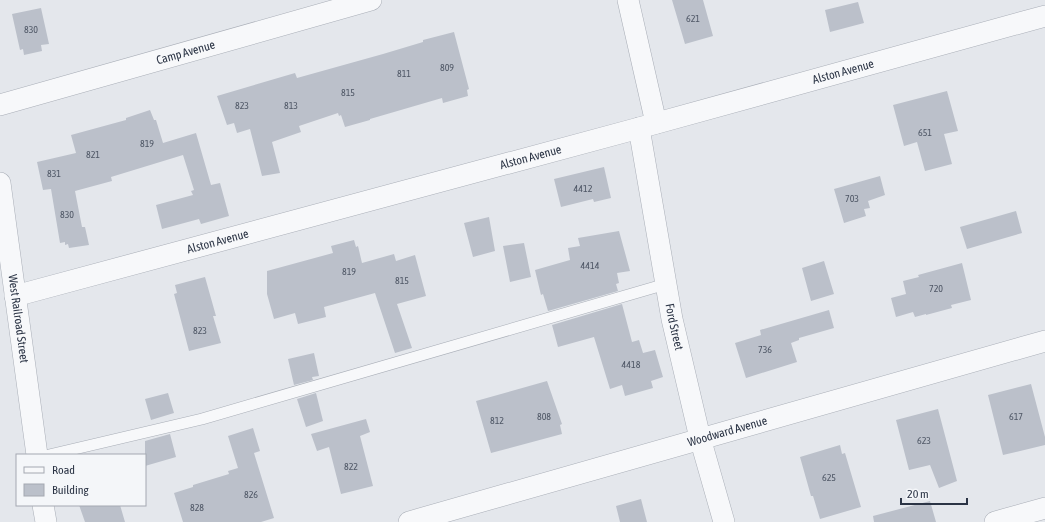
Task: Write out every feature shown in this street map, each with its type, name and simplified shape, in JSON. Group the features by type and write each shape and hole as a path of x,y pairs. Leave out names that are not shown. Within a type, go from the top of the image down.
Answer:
{"street":[{"name":"Camp Avenue","path":"0,104 371,0"},
{"name":"Ford Street","path":"628,0 648,125 666,284 672,319 700,438 724,522"},
{"name":"Alston Avenue","path":"16,296 1045,16"},
{"name":"West Railroad Street","path":"0,183 37,454"},
{"name":"Woodward Avenue","path":"409,522 1045,340"},
{"path":"43,506 46,522"},
{"path":"995,522 1045,508"}],"lane":[{"path":"53,454 202,419 666,284"}],"building":[{"path":"672,0 703,0 713,36 685,44"},
{"path":"858,2 864,23 830,32 825,10"},
{"path":"41,8 49,44 41,45 42,51 24,55 23,49 20,50 12,14"},
{"path":"454,32 469,89 467,90 468,96 443,103 442,98 345,127 341,115 339,116 338,113 299,126 301,132 272,142 280,173 262,176 250,129 237,133 234,123 227,125 217,96 295,73 297,78"},
{"path":"947,91 958,131 944,134 952,164 925,171 917,142 904,146 893,105"},
{"path":"150,110 154,120 156,120 163,143 196,133 211,185 220,183 229,216 201,224 199,219 162,229 156,205 193,195 191,191 194,190 183,155 111,177 112,181 75,191 82,227 85,227 89,245 69,248 68,244 65,245 65,242 60,243 51,189 43,190 37,162 76,153 71,135 126,120 126,118"},
{"path":"604,167 611,198 594,202 593,199 561,207 554,179"},
{"path":"880,176 885,195 868,201 870,208 864,209 866,216 844,223 834,189"},
{"path":"1016,211 1022,233 967,249 960,227"},
{"path":"489,217 495,251 473,257 464,223"},
{"path":"619,231 630,271 617,273 619,283 616,284 618,291 548,311 543,294 541,295 535,270 570,260 568,248 580,246 578,238"},
{"path":"354,240 356,247 358,246 362,263 394,254 396,261 415,255 426,296 397,304 412,348 395,353 375,293 324,307 326,317 298,324 295,313 274,319 267,294 267,271 333,253 331,246"},
{"path":"524,243 531,277 510,282 503,246"},
{"path":"824,261 834,294 811,301 802,268"},
{"path":"962,263 971,300 951,305 952,308 926,315 915,317 913,312 896,317 891,298 906,294 903,281 919,277 918,275"},
{"path":"205,277 216,316 213,316 221,343 189,351 174,294 177,293 175,285"},
{"path":"622,304 632,342 639,340 643,353 655,350 663,377 651,381 653,388 625,396 622,385 610,389 594,337 558,347 552,325"},
{"path":"829,310 834,328 799,338 799,340 791,343 797,362 746,378 735,343 761,335 760,330"},
{"path":"314,353 319,376 312,377 313,380 294,385 288,359"},
{"path":"547,381 562,424 560,425 562,434 491,453 476,401"},
{"path":"1031,384 1045,437 1045,445 1003,455 988,395"},
{"path":"168,393 174,413 151,420 145,399"},
{"path":"316,393 323,421 306,427 297,399"},
{"path":"938,409 957,481 939,488 930,465 909,470 896,420"},
{"path":"366,419 370,432 360,436 373,486 341,494 329,447 317,451 311,434"},
{"path":"253,428 260,451 254,453 274,518 261,522 183,522 174,493 193,487 193,485 229,474 228,471 238,468 228,436"},
{"path":"170,434 176,457 146,466 145,441"},
{"path":"840,445 842,454 845,453 861,507 820,519 813,496 811,496 800,457"},
{"path":"641,499 647,522 620,522 616,506"},
{"path":"930,501 936,522 874,522 873,516"},
{"path":"79,506 120,506 125,522 85,522"}]}
